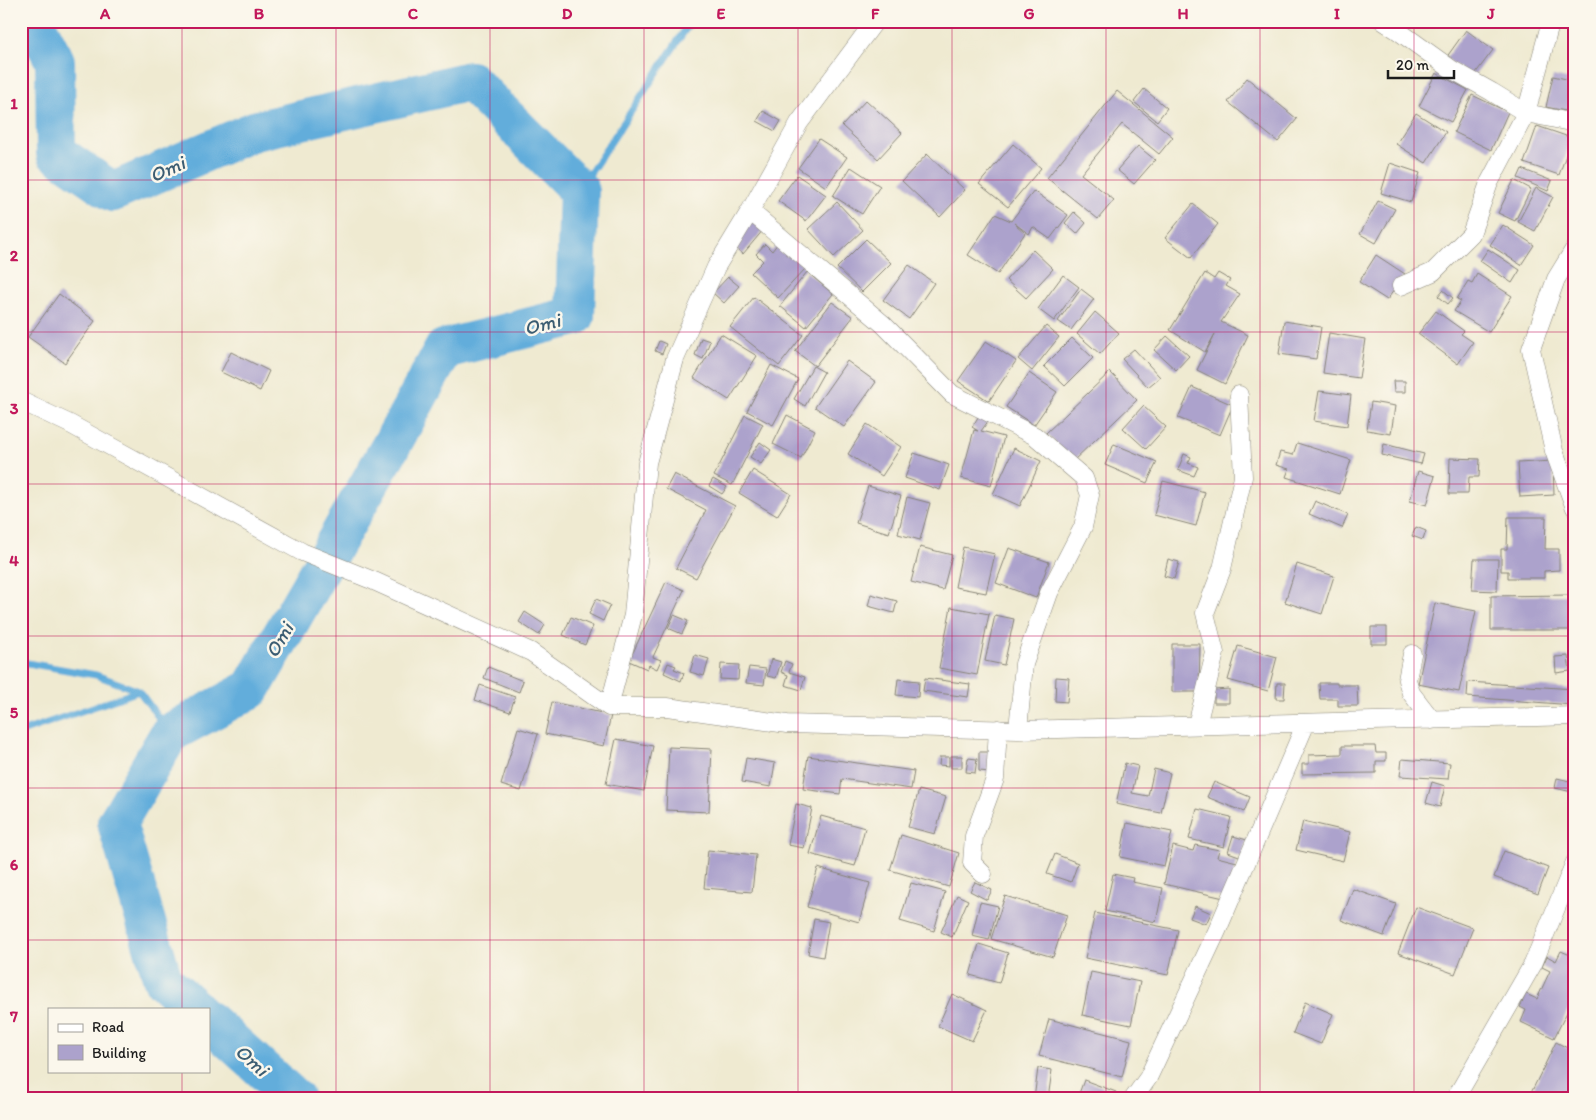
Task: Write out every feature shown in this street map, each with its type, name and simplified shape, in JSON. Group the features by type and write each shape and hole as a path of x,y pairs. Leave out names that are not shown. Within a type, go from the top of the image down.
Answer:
{"street":[{"path":"609,707 633,615 647,463 675,359 716,267 799,123 874,21"},
{"path":"1383,21 1451,69 1526,114 1575,123"},
{"path":"1401,286 1433,272 1471,234 1489,183 1526,114 1551,21"},
{"path":"750,211 883,324 952,394 1035,436 1084,478 1090,495 1083,527 1049,593 1024,664 1018,730"},
{"path":"1575,248 1556,279 1531,349 1554,452 1575,508"},
{"path":"1197,726 1216,653 1205,613 1222,569 1243,477 1239,395"},
{"path":"21,401 70,424 302,552 374,581 531,652 609,707 667,707 787,724 1018,730 1575,716"},
{"path":"1412,654 1407,680 1411,693 1432,720"},
{"path":"1133,1099 1148,1078 1217,931 1306,723"},
{"path":"984,874 972,863 974,836 995,778 998,729"},
{"path":"1454,1099 1533,964 1575,862"}],"building":[{"path":"1466,30 1493,50 1472,78 1446,58"},
{"path":"1436,73 1468,90 1451,122 1419,106"},
{"path":"1553,76 1575,81 1575,113 1546,107"},
{"path":"1247,78 1297,119 1278,142 1228,102"},
{"path":"1144,89 1167,108 1157,121 1134,102"},
{"path":"1117,91 1173,137 1159,154 1122,124 1081,174 1114,200 1098,219 1047,178"},
{"path":"1472,95 1508,112 1491,150 1454,132"},
{"path":"866,100 902,133 878,159 842,126"},
{"path":"763,111 781,121 775,131 757,121"},
{"path":"1416,113 1446,132 1426,163 1396,144"},
{"path":"1537,126 1572,138 1559,175 1524,163"},
{"path":"819,139 847,157 826,187 798,168"},
{"path":"1013,144 1041,168 1008,207 979,184"},
{"path":"1138,146 1155,160 1134,184 1117,170"},
{"path":"927,154 965,190 940,217 902,181"},
{"path":"1390,163 1420,173 1411,202 1381,193"},
{"path":"851,167 880,186 862,214 833,196"},
{"path":"1522,169 1552,181 1548,191 1518,178"},
{"path":"797,175 826,195 806,221 778,201"},
{"path":"1514,180 1531,189 1515,221 1498,213"},
{"path":"1536,188 1553,197 1535,231 1518,222"},
{"path":"1034,191 1068,215 1050,239 1033,227 1029,234 1014,223 1025,233 998,274 968,255 995,214 1011,221"},
{"path":"1378,201 1395,209 1376,243 1360,234"},
{"path":"837,202 863,230 834,257 808,229"},
{"path":"1193,204 1218,224 1191,258 1165,238"},
{"path":"1074,212 1086,223 1077,234 1065,223"},
{"path":"753,219 764,229 743,254 732,245"},
{"path":"1503,225 1534,245 1521,265 1490,245"},
{"path":"866,239 891,263 862,292 837,268"},
{"path":"778,243 806,268 778,298 751,273 763,261 756,254 765,244 772,251"},
{"path":"1488,249 1520,270 1512,283 1480,261"},
{"path":"1033,250 1053,269 1026,298 1006,280"},
{"path":"1376,255 1405,274 1387,300 1359,282"},
{"path":"909,265 934,283 909,319 883,300"},
{"path":"807,272 833,294 806,327 780,306"},
{"path":"1205,273 1214,279 1218,273 1230,280 1226,286 1240,294 1221,322 1248,335 1225,384 1197,370 1215,334 1205,352 1170,330"},
{"path":"1477,274 1512,296 1489,332 1454,311 1461,301 1457,299 1468,281 1472,283"},
{"path":"1063,275 1079,287 1054,321 1038,309"},
{"path":"728,277 739,286 724,303 713,293"},
{"path":"1081,289 1094,299 1071,330 1058,321"},
{"path":"1443,290 1453,298 1448,304 1438,296"},
{"path":"59,294 95,321 65,363 28,337"},
{"path":"754,297 803,335 779,366 730,327"},
{"path":"832,302 853,317 815,366 795,351"},
{"path":"1436,311 1464,331 1461,334 1473,342 1458,364 1418,334"},
{"path":"1095,312 1119,333 1100,354 1077,334"},
{"path":"1284,321 1321,327 1316,359 1279,354"},
{"path":"1046,326 1059,337 1032,371 1018,359"},
{"path":"1329,333 1365,339 1359,378 1323,373"},
{"path":"721,334 757,356 729,400 694,378"},
{"path":"1167,336 1189,356 1176,370 1154,350"},
{"path":"701,338 710,341 703,359 695,355"},
{"path":"1072,338 1093,358 1065,386 1044,366"},
{"path":"659,341 666,344 662,354 655,351"},
{"path":"986,341 1016,361 989,401 958,381"},
{"path":"1134,349 1160,377 1148,387 1122,359"},
{"path":"231,352 269,371 260,391 221,372"},
{"path":"847,361 876,382 844,427 815,407"},
{"path":"771,365 798,379 773,425 747,411"},
{"path":"813,366 824,372 805,406 794,399"},
{"path":"1110,372 1137,400 1073,461 1046,433"},
{"path":"1029,373 1057,392 1034,425 1006,407"},
{"path":"1393,381 1405,381 1405,392 1394,392"},
{"path":"1192,387 1233,405 1220,435 1178,418"},
{"path":"1319,391 1351,395 1347,426 1314,421"},
{"path":"1371,402 1395,406 1391,434 1367,430"},
{"path":"1143,406 1166,427 1146,449 1123,428"},
{"path":"980,414 989,420 981,431 1004,437 991,486 961,478 974,430 978,431 972,427"},
{"path":"745,415 763,424 732,485 714,476"},
{"path":"787,415 815,430 801,458 773,444"},
{"path":"867,424 901,447 882,476 848,454"},
{"path":"760,442 771,450 761,464 750,457"},
{"path":"1297,443 1351,460 1340,494 1286,477 1289,469 1276,465 1280,452 1293,455"},
{"path":"1114,444 1157,462 1147,483 1105,465"},
{"path":"1384,444 1424,454 1421,464 1382,455"},
{"path":"1014,448 1041,461 1020,506 993,494"},
{"path":"914,453 949,465 940,490 905,478"},
{"path":"1184,454 1191,457 1188,463 1198,467 1194,476 1178,470"},
{"path":"1450,458 1480,459 1479,477 1469,477 1468,494 1449,494"},
{"path":"1553,461 1554,495 1520,497 1518,463"},
{"path":"753,470 791,494 777,516 739,493"},
{"path":"1418,471 1435,476 1427,505 1410,501"},
{"path":"674,474 735,506 696,578 676,568 706,510 666,489"},
{"path":"713,479 727,487 722,494 709,486"},
{"path":"1163,481 1205,492 1196,526 1154,515"},
{"path":"868,486 901,496 889,533 856,523"},
{"path":"907,497 930,503 920,540 898,534"},
{"path":"1315,501 1348,515 1342,528 1309,514"},
{"path":"1508,517 1546,517 1545,549 1559,549 1559,570 1544,571 1544,578 1508,578 1508,571 1501,571 1501,549 1507,549"},
{"path":"1416,527 1426,531 1423,540 1412,536"},
{"path":"920,547 952,555 943,590 911,582"},
{"path":"963,547 995,554 986,593 955,587"},
{"path":"1009,548 1049,562 1036,598 996,583"},
{"path":"1168,559 1179,562 1174,579 1164,576"},
{"path":"1474,559 1498,559 1497,591 1472,590"},
{"path":"1297,564 1334,576 1322,614 1285,602"},
{"path":"666,582 684,590 653,657 661,660 657,669 649,665 647,669 629,661"},
{"path":"871,594 897,601 894,613 868,606"},
{"path":"1570,595 1570,630 1491,630 1491,596"},
{"path":"596,599 610,605 603,621 589,614"},
{"path":"1435,603 1476,611 1459,692 1418,684"},
{"path":"951,607 989,614 977,675 939,668"},
{"path":"525,612 545,625 539,635 519,622"},
{"path":"674,615 688,621 682,634 668,628"},
{"path":"995,615 1014,619 1004,665 985,661"},
{"path":"571,617 593,626 585,645 563,635"},
{"path":"1371,627 1387,627 1387,644 1371,644"},
{"path":"1172,644 1200,644 1199,692 1172,692"},
{"path":"1238,646 1277,657 1268,691 1228,680"},
{"path":"695,655 709,659 704,676 690,672"},
{"path":"1568,656 1570,671 1556,673 1555,657"},
{"path":"771,659 781,662 776,678 767,676"},
{"path":"785,661 792,664 789,672 805,677 801,690 785,685 788,675 781,672"},
{"path":"668,663 676,666 674,669 684,673 681,681 664,673"},
{"path":"721,664 739,665 738,680 720,679"},
{"path":"488,667 523,681 519,692 484,678"},
{"path":"749,667 766,669 764,685 746,683"},
{"path":"1056,677 1069,678 1067,702 1055,701"},
{"path":"925,678 970,684 968,697 923,691"},
{"path":"898,679 919,681 918,697 896,695"},
{"path":"1468,682 1574,689 1573,705 1467,697"},
{"path":"1277,683 1285,683 1284,699 1276,699"},
{"path":"1319,683 1357,685 1358,706 1338,706 1338,699 1320,699"},
{"path":"480,685 515,697 510,712 475,700"},
{"path":"1229,689 1229,703 1214,703 1214,690"},
{"path":"552,702 611,715 604,746 545,734"},
{"path":"518,728 538,734 521,791 501,785"},
{"path":"616,739 653,746 644,791 606,784"},
{"path":"1342,746 1375,746 1376,753 1386,753 1386,761 1376,761 1376,773 1302,774 1302,764 1309,764 1309,755 1342,754"},
{"path":"669,747 712,749 709,812 666,810"},
{"path":"979,752 990,752 990,772 979,771"},
{"path":"808,756 914,771 911,789 842,779 840,794 803,789"},
{"path":"951,756 962,756 962,768 951,768"},
{"path":"940,757 949,757 949,766 939,765"},
{"path":"746,758 775,763 771,787 742,782"},
{"path":"968,758 977,759 975,773 966,772"},
{"path":"1402,759 1450,763 1448,779 1400,776"},
{"path":"1125,763 1138,766 1132,793 1148,796 1154,769 1170,773 1161,813 1116,804"},
{"path":"1557,778 1574,782 1572,792 1555,788"},
{"path":"1214,782 1250,797 1244,812 1207,797"},
{"path":"1432,782 1445,786 1440,807 1426,803"},
{"path":"919,790 946,797 935,834 908,827"},
{"path":"796,804 812,808 804,848 788,845"},
{"path":"1197,809 1231,817 1224,847 1189,839"},
{"path":"821,816 865,828 855,866 810,854"},
{"path":"1303,821 1350,832 1343,861 1296,850"},
{"path":"1127,823 1172,832 1164,866 1120,857"},
{"path":"901,835 959,853 949,887 890,870"},
{"path":"1233,836 1247,840 1242,857 1228,852"},
{"path":"1195,845 1219,850 1217,857 1237,862 1228,899 1164,884 1173,846 1193,851"},
{"path":"708,850 756,855 752,892 704,888"},
{"path":"1504,851 1548,868 1538,894 1494,877"},
{"path":"1055,854 1078,863 1071,882 1047,874"},
{"path":"818,868 870,883 859,922 807,907"},
{"path":"1113,874 1133,878 1132,882 1163,888 1156,922 1105,911"},
{"path":"975,882 992,890 987,900 970,891"},
{"path":"911,883 945,892 934,931 900,921"},
{"path":"1353,889 1396,904 1384,936 1341,920"},
{"path":"957,895 968,900 952,937 941,932"},
{"path":"1005,896 1067,915 1053,957 991,939"},
{"path":"980,902 998,906 989,940 972,936"},
{"path":"1195,906 1211,913 1206,924 1190,918"},
{"path":"1416,907 1473,928 1455,974 1398,953"},
{"path":"1095,913 1178,930 1168,975 1085,958"},
{"path":"814,919 829,922 823,957 808,954"},
{"path":"979,944 1008,953 999,983 970,975"},
{"path":"1561,951 1575,957 1575,996 1554,1038 1521,1022 1526,1010 1520,1007 1526,994 1537,999 1550,971 1542,967 1547,956 1556,961"},
{"path":"1091,972 1140,982 1131,1025 1082,1015"},
{"path":"952,994 987,1010 972,1041 938,1026"},
{"path":"1305,1002 1333,1014 1321,1044 1293,1033"},
{"path":"1049,1019 1131,1040 1122,1077 1039,1056"},
{"path":"1556,1042 1575,1052 1575,1090 1570,1099 1528,1099"},
{"path":"1038,1068 1052,1070 1048,1099 1034,1099"},
{"path":"1084,1080 1116,1092 1113,1099 1077,1099"}],"waterway":[{"name":"Omi","path":"34,21 55,61 56,153 113,192 254,131 470,81 579,190 575,316 444,349 392,444 251,689 170,733 117,823 163,980 194,1008"},
{"path":"579,190 691,21"},
{"path":"21,662 96,675 139,691 170,733"},
{"path":"21,732 139,691"},
{"name":"Omi","path":"210,1022 295,1099"}]}
